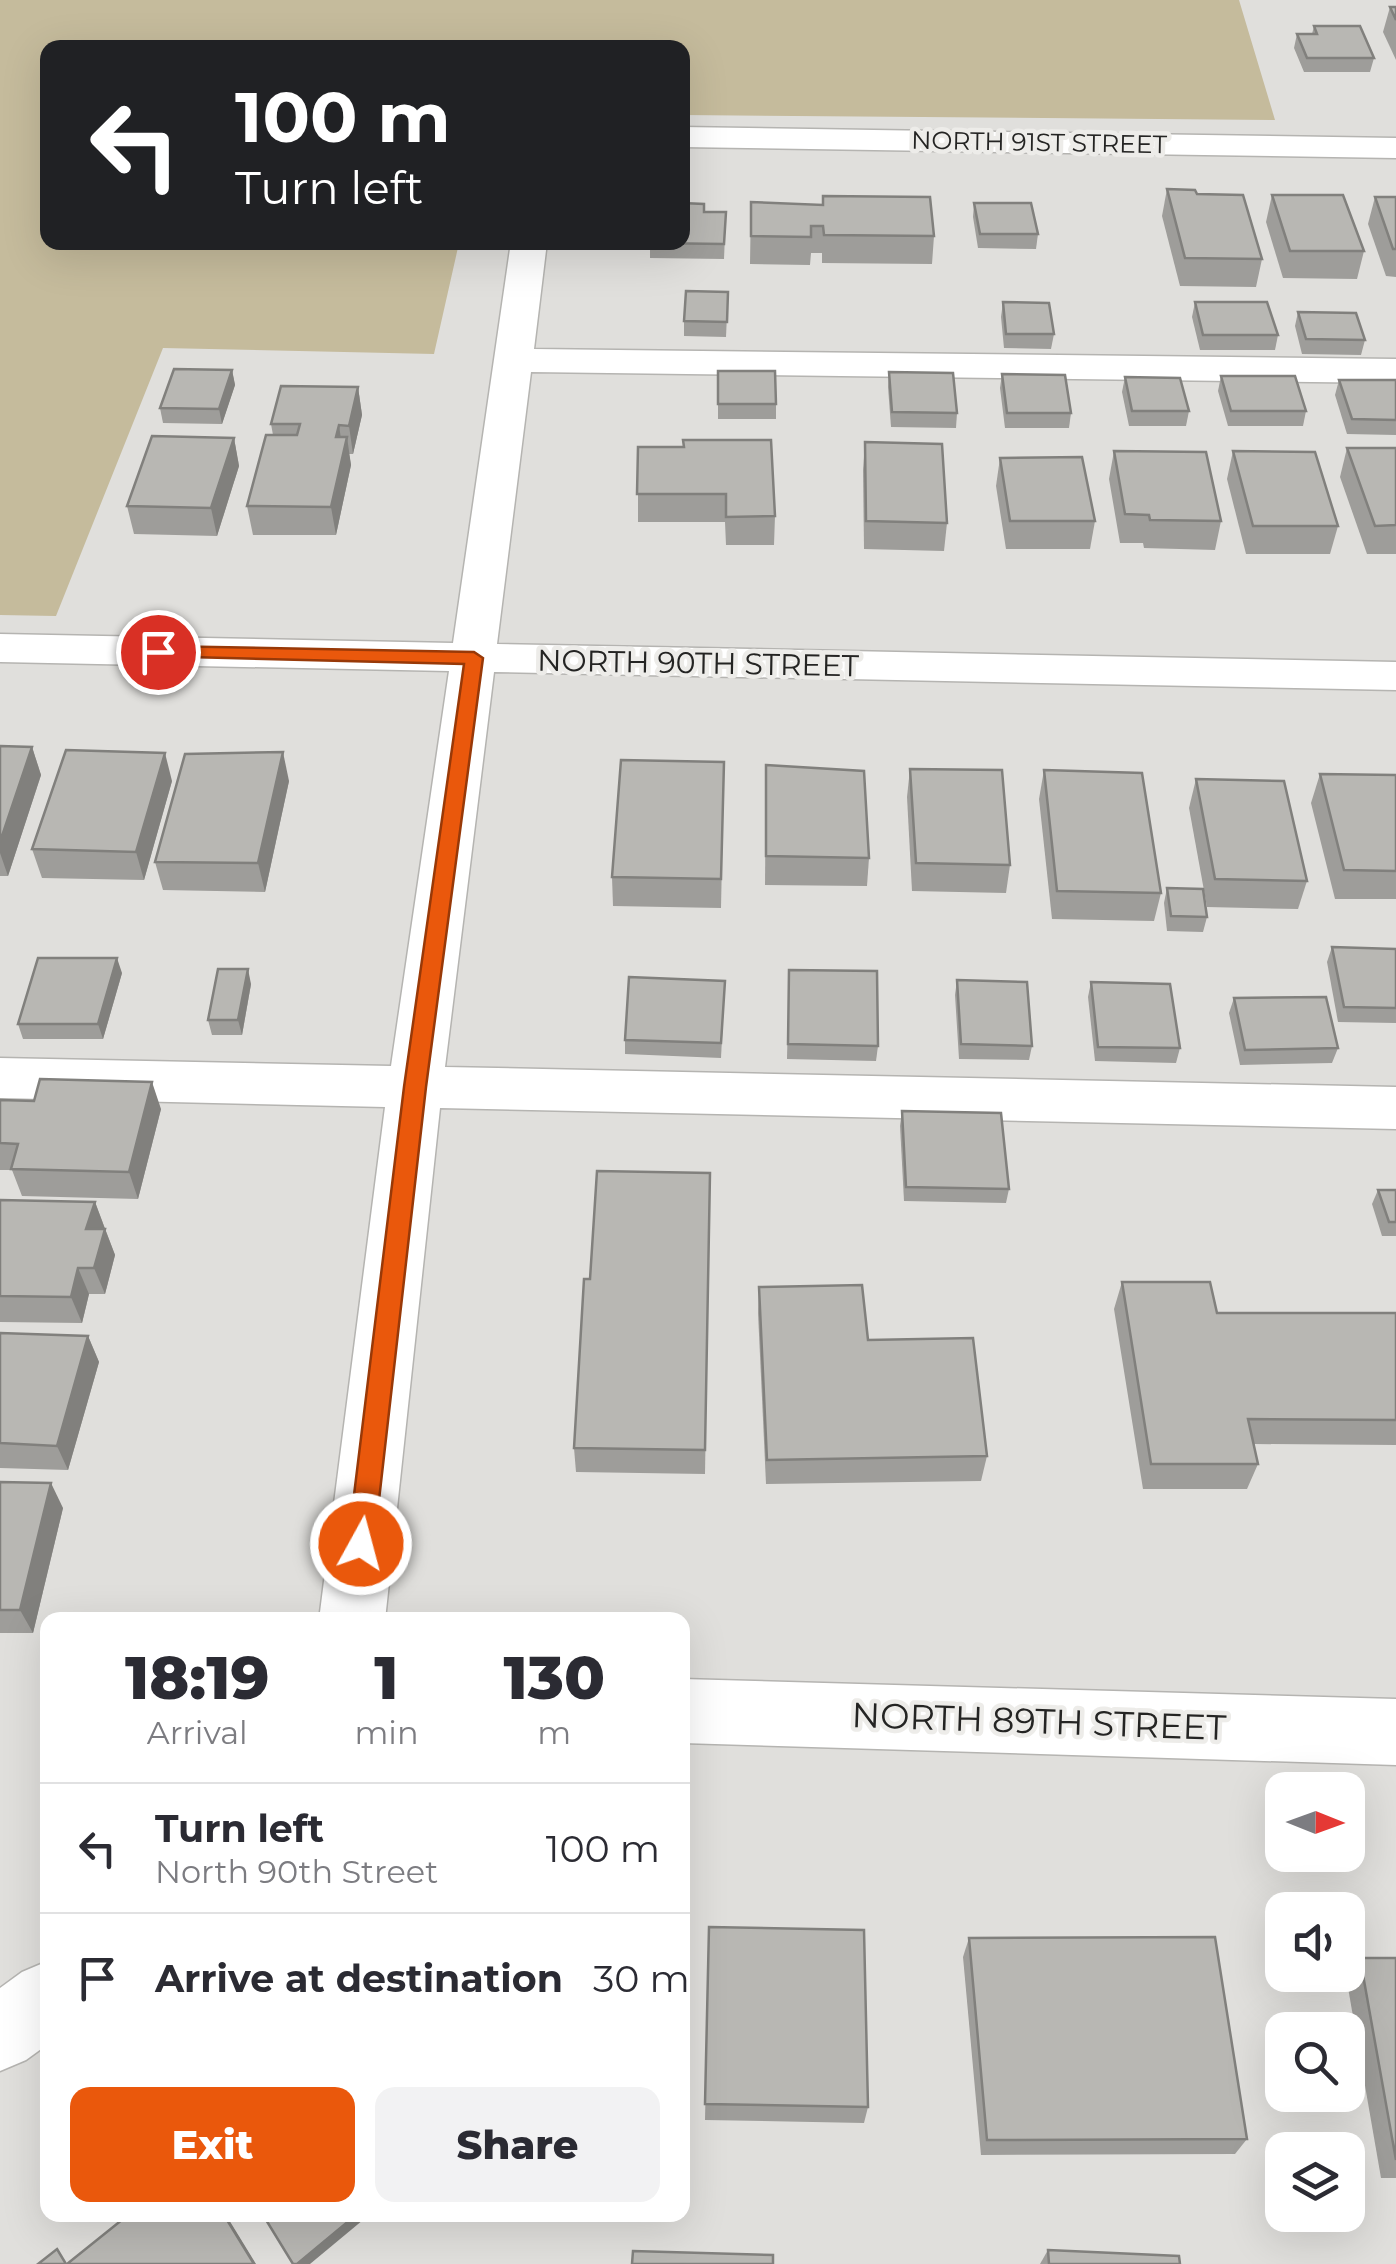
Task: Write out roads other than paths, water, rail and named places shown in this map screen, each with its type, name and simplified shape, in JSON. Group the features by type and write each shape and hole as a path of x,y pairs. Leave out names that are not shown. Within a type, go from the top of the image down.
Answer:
{"street":[{"name":"NORTH 91ST STREET","path":"690,137 1396,148"},
{"path":"353,1612 415,1087 528,250"},
{"path":"513,360 1396,371"},
{"name":"NORTH 90TH STREET","path":"0,648 1396,676"},
{"path":"0,1078 1396,1108"},
{"name":"NORTH 89TH STREET","path":"690,1710 1396,1732"},
{"path":"0,2034 40,2004"}]}
